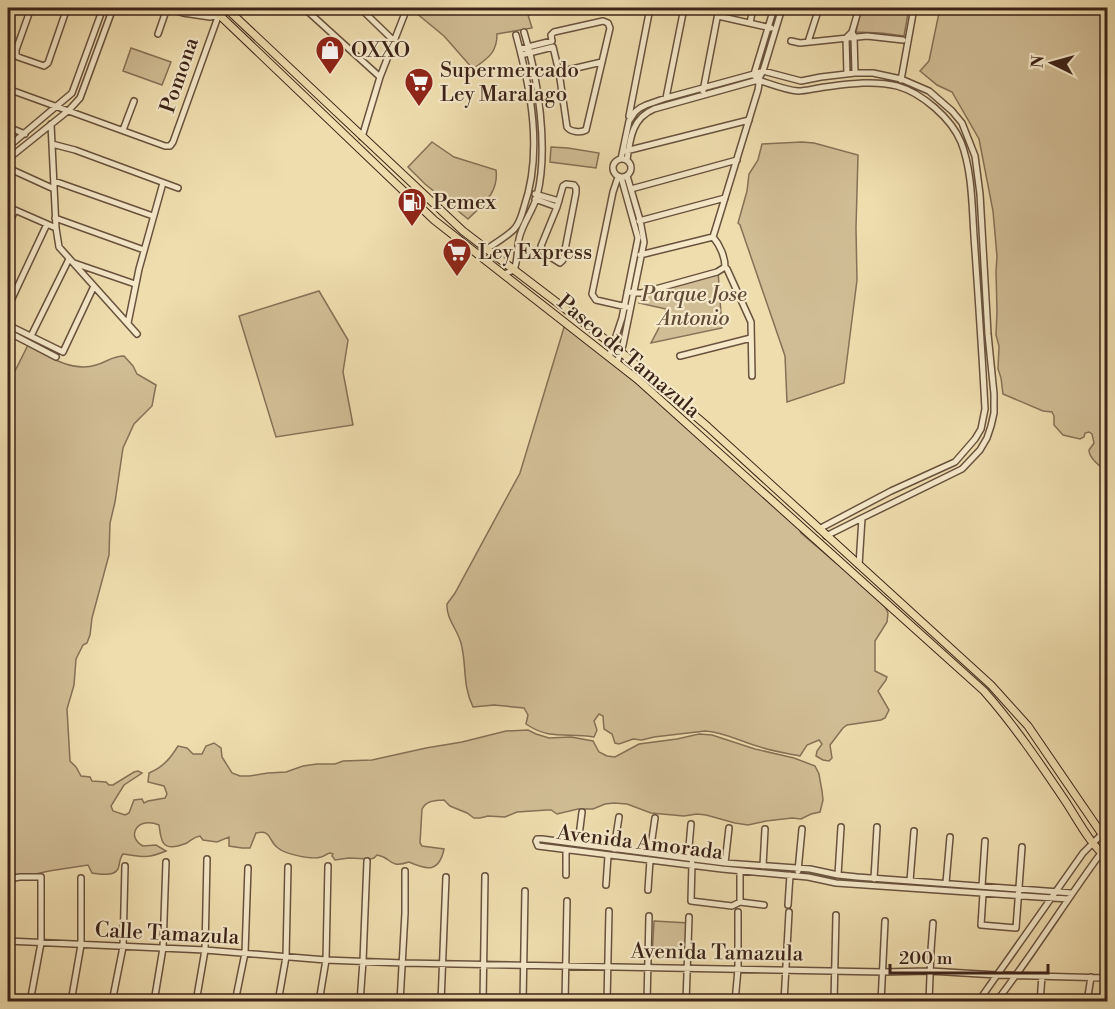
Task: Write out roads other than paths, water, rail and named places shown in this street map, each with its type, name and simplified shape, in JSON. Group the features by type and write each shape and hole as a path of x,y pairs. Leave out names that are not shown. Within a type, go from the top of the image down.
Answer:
{"main road":[{"name":"Paseo de Tamazula","path":"212,8 441,226 658,397 984,691 1020,735 1092,843 1107,860"},
{"name":"Paseo de Tamazula","path":"228,9 445,215 614,346 708,427 991,685 1028,726 1107,845"},
{"path":"336,125 343,118"},
{"path":"416,203 424,204 445,215"}],"street":[{"path":"31,8 16,55 46,65 67,8"},
{"path":"8,147 72,93 103,8"},
{"path":"8,159 69,110 80,98 113,8"},
{"path":"158,34 167,8 210,17 228,9"},
{"path":"304,8 380,77"},
{"path":"360,8 394,41"},
{"path":"362,137 380,77 407,8"},
{"path":"631,308 596,300 592,294 613,192 631,168 624,159 628,121 650,8"},
{"path":"666,98 684,8"},
{"path":"703,96 719,8"},
{"path":"750,23 753,8"},
{"path":"713,237 758,90 758,80 763,71 774,8"},
{"path":"754,74 782,8"},
{"path":"808,42 819,8"},
{"path":"855,73 853,34 859,8"},
{"path":"900,87 914,8"},
{"name":"Pomona","path":"123,130 170,146 219,14"},
{"path":"718,16 772,28"},
{"path":"608,22 610,28 602,62 588,126 584,132 570,130 567,127 551,35 554,32 608,22"},
{"path":"504,274 514,270 519,238 537,197 542,162 535,75 524,32"},
{"path":"791,41 800,43 846,38 853,34 903,40"},
{"path":"478,255 513,230 529,194 534,146 529,94 516,35"},
{"path":"846,38 847,74"},
{"path":"521,52 553,44"},
{"path":"559,72 602,62"},
{"path":"628,121 640,108 666,98 763,71 795,81 855,73 873,73 901,79 929,91 962,123 975,156 979,187 994,413 987,438 972,460 962,469 826,536"},
{"path":"754,74 758,80"},
{"path":"819,78 820,87"},
{"path":"625,151 634,126 645,113 758,80 800,91 820,87 878,83 900,87 920,96 934,107 960,140 966,160 970,189 982,351 985,409 981,429 975,440 955,462 882,495 819,529"},
{"path":"8,89 123,130 134,101"},
{"path":"625,151 749,120"},
{"path":"51,124 55,218 59,247 137,334"},
{"path":"8,127 25,134"},
{"path":"52,144 75,150 178,188"},
{"path":"534,146 538,148 542,145"},
{"path":"609,357 622,318 638,238 631,189 622,177 614,172 615,161 624,159"},
{"path":"631,189 737,160"},
{"path":"533,162 542,162"},
{"path":"8,168 54,189"},
{"path":"617,363 635,294 644,242 622,177"},
{"path":"54,181 153,216"},
{"path":"128,323 135,284 163,183"},
{"path":"574,185 576,193 563,260 560,263 547,256 541,246 558,204 562,186 574,185"},
{"path":"970,189 979,187"},
{"path":"529,194 558,204"},
{"path":"637,221 725,198"},
{"path":"8,207 56,228"},
{"path":"8,226 15,210"},
{"path":"521,216 527,219"},
{"path":"55,218 144,250"},
{"path":"8,307 47,224"},
{"path":"510,232 519,238"},
{"path":"635,255 713,237"},
{"path":"713,237 750,320 752,376"},
{"path":"71,261 135,284"},
{"path":"31,336 71,261"},
{"path":"627,292 641,293 717,272 725,267"},
{"path":"11,332 31,336 63,352 94,286"},
{"path":"8,325 11,332 56,357"},
{"path":"8,343 11,332"},
{"path":"680,356 751,338"},
{"path":"982,351 989,350"},
{"path":"923,476 927,486"},
{"path":"859,565 862,518"},
{"path":"578,844 582,812"},
{"path":"614,849 620,817"},
{"path":"648,890 655,818"},
{"path":"692,824 691,901 732,906 740,902 764,905"},
{"path":"838,875 841,827"},
{"path":"874,879 877,827"},
{"path":"725,863 729,828"},
{"path":"763,866 765,829"},
{"path":"798,876 802,829"},
{"path":"910,881 914,831"},
{"path":"978,1002 1056,891 1101,834"},
{"path":"946,884 950,837"},
{"name":"Avenida Amorada","path":"650,857 614,849 542,839 537,839 536,842 538,846 608,856 691,860 821,871 874,879 1072,892"},
{"path":"982,886 986,840"},
{"path":"586,853 587,845"},
{"path":"996,1002 1107,845"},
{"path":"983,894 981,926 1016,928 1022,847"},
{"path":"566,850 566,875"},
{"path":"606,885 608,856"},
{"path":"196,1002 205,950 207,859"},
{"name":"Avenida Amorada","path":"691,860 740,871 808,876 836,883 1068,899"},
{"path":"360,1002 367,861"},
{"path":"154,1002 163,948 166,862"},
{"path":"112,1002 123,947 125,866"},
{"path":"319,1002 326,960 328,866"},
{"path":"278,1002 286,957 288,867"},
{"path":"235,1002 245,953 248,868"},
{"path":"400,1002 405,871"},
{"path":"740,871 740,902"},
{"path":"788,905 790,875"},
{"path":"483,1002 486,876"},
{"path":"8,879 41,877 41,943 30,1002"},
{"path":"441,1002 446,877"},
{"path":"71,1002 81,945 81,878"},
{"path":"886,879 886,886"},
{"path":"1032,896 1033,889"},
{"path":"524,1002 525,891"},
{"path":"565,1002 567,901"},
{"path":"607,1002 609,911"},
{"path":"735,1002 738,969 738,912"},
{"path":"784,1002 789,912"},
{"path":"834,1002 836,915"},
{"path":"647,1002 649,916"},
{"path":"686,1002 689,917"},
{"path":"881,1002 885,921"},
{"path":"929,1002 933,923"},
{"name":"Calle Tamazula","path":"8,941 205,950 326,960"},
{"name":"Avenida Tamazula","path":"326,960 484,965 930,971 1107,978"},
{"path":"1040,1002 1042,976"},
{"path":"1087,1002 1091,977"}],"place":[{"name":"OXXO","path":"330,76"},
{"name":"Supermercado Ley Maralago","path":"419,108"},
{"name":"Pemex","path":"412,228"},
{"name":"Ley Express","path":"457,278"}],"park label":[{"name":"Parque Jose Antonio","path":"694,306"}]}
